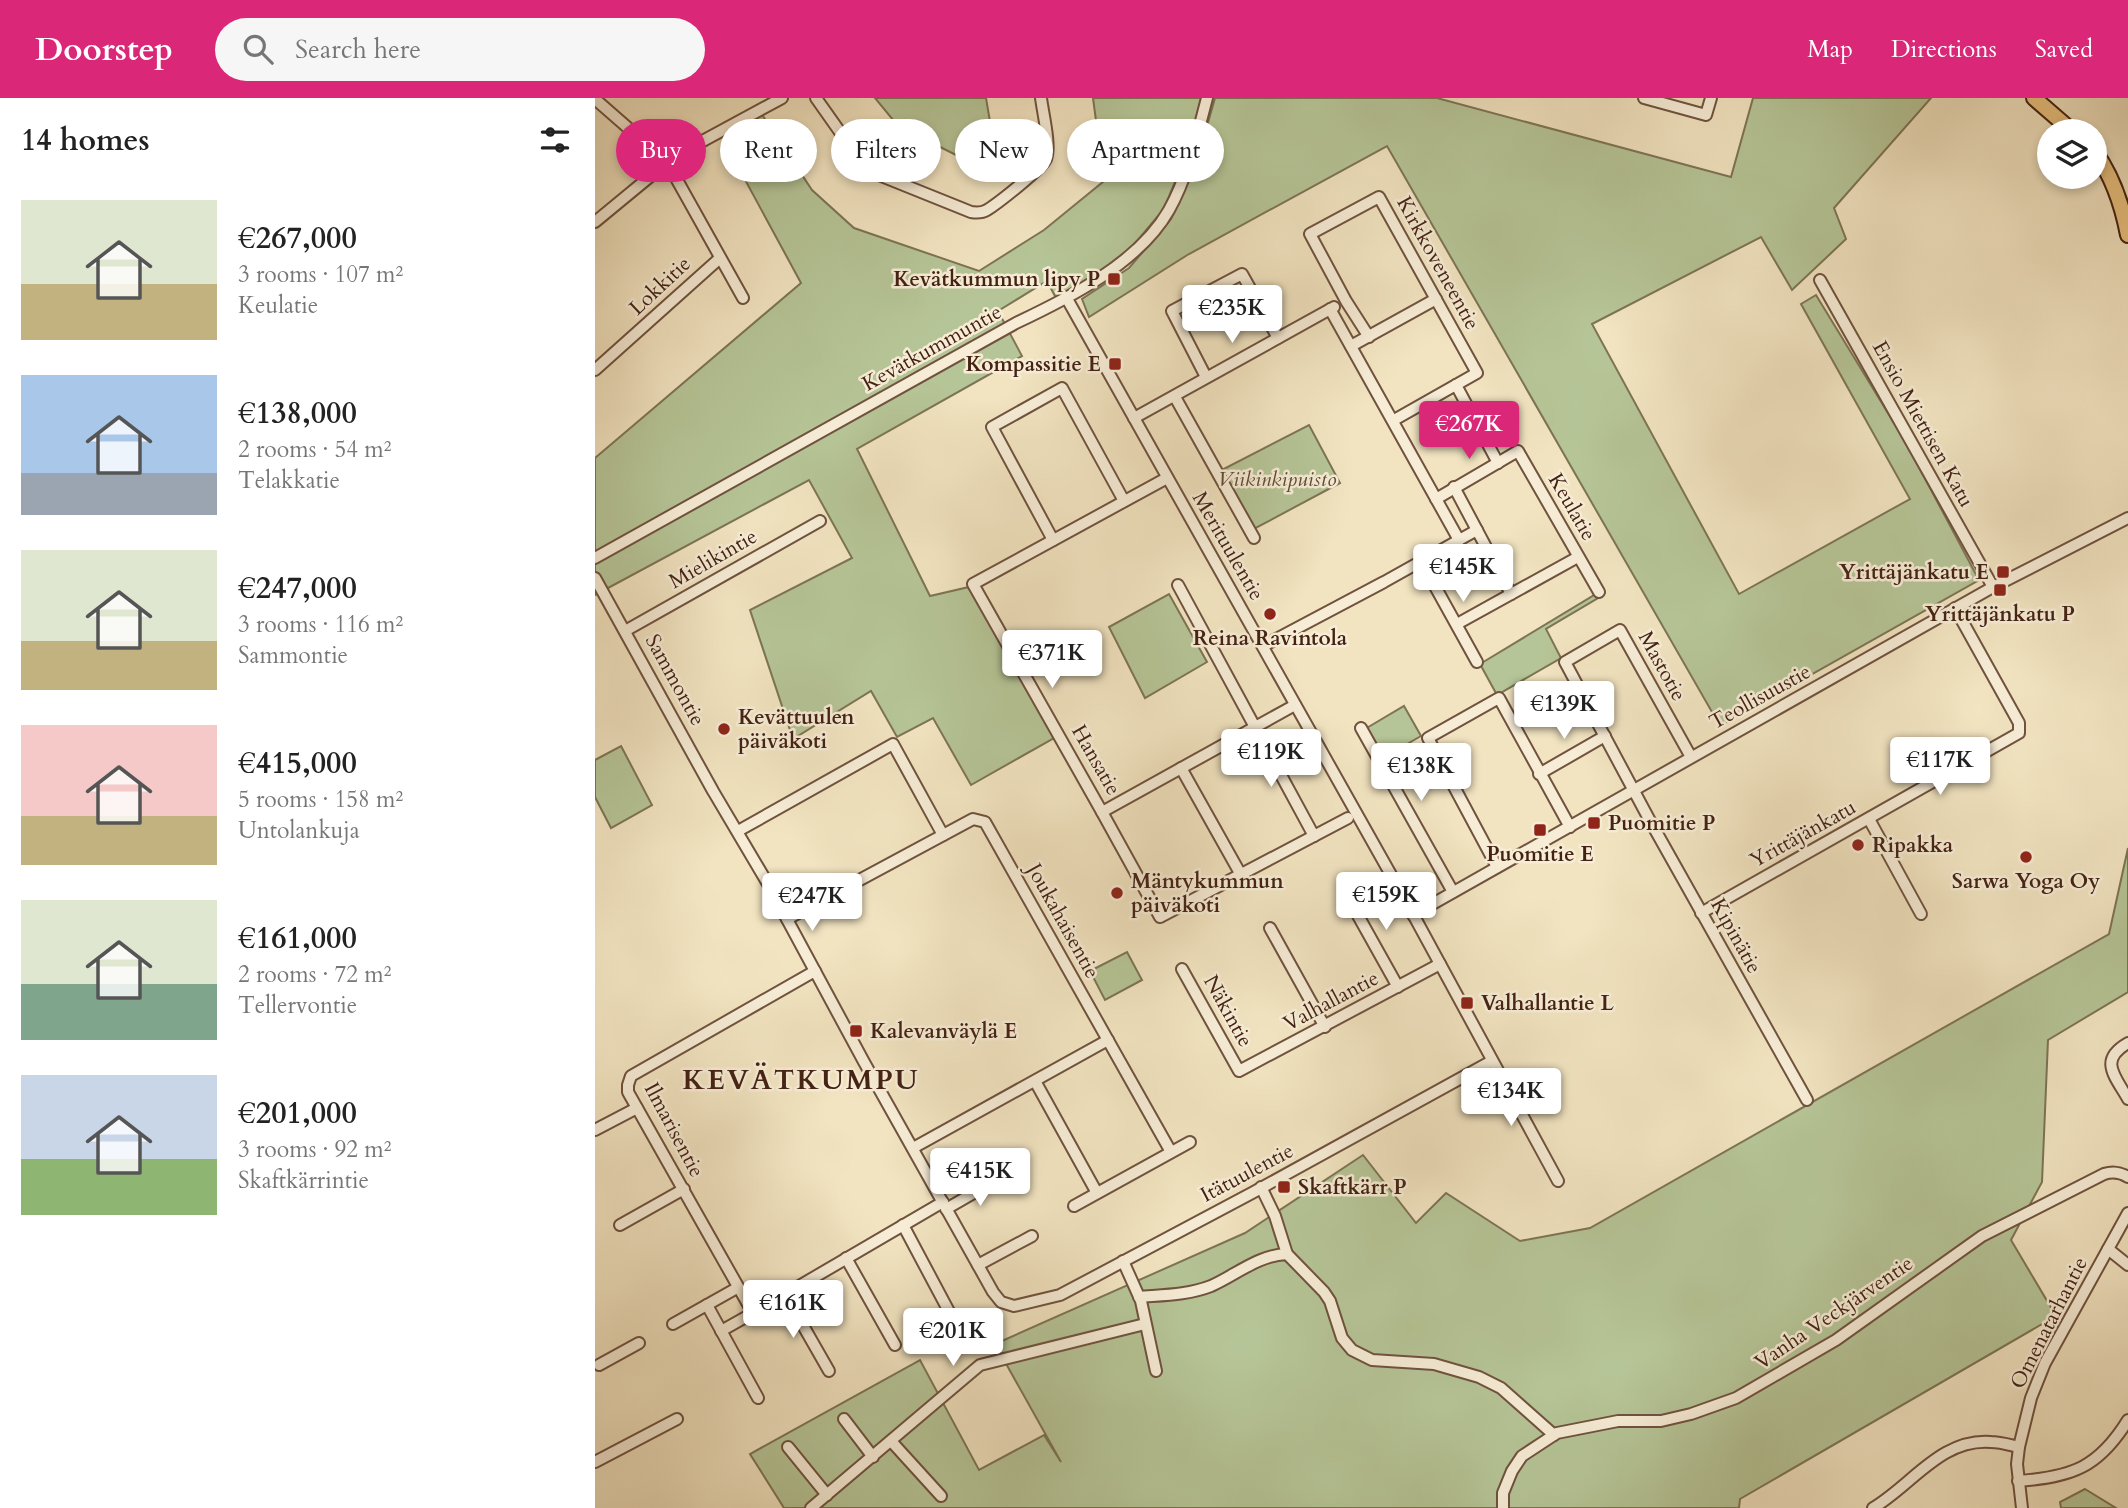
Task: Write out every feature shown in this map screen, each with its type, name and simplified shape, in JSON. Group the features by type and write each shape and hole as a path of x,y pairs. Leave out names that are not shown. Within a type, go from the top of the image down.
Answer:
{"main road":[{"path":"2034,98 2058,119"},
{"path":"2107,169 2124,214 2128,234"}],"street":[{"path":"706,140 782,98"},
{"path":"816,98 865,166 874,173 979,213 988,210 1045,163 1048,153 1041,98"},
{"name":"Kevätkummuntie","path":"595,558 1066,297 1133,253 1148,239 1168,211 1188,165 1207,98"},
{"path":"1643,98 1706,115 1711,98"},
{"name":"Lokkitie","path":"595,99 618,119"},
{"path":"595,222 643,182"},
{"name":"Lokkitie","path":"678,182 743,298"},
{"name":"Kirkkoveneentie","path":"1369,337 1310,234 1378,197 1477,373 1456,385"},
{"name":"Lokkitie","path":"595,370 720,258"},
{"path":"1206,377 1172,311 1241,274 1278,338"},
{"name":"Ensio Miettisen Katu","path":"1820,280 1993,587"},
{"name":"Merituulentie","path":"1066,297 1413,915 1558,1181"},
{"path":"1351,346 1436,299"},
{"path":"1135,418 1346,301"},
{"path":"1330,309 1459,540"},
{"path":"1394,420 1456,385 1498,463"},
{"path":"1053,540 992,427 1062,388 1124,501"},
{"path":"1175,397 1254,538"},
{"name":"Keulatie","path":"1436,499 1518,451 1599,592"},
{"name":"Hansatie","path":"1167,478 973,584 1102,812 1295,705"},
{"path":"1454,487 1511,594"},
{"name":"Teollisuustie","path":"1413,915 1955,608 2128,518"},
{"name":"Mielikintie","path":"625,631 820,521"},
{"path":"1263,646 1477,530"},
{"path":"1457,624 1578,556"},
{"path":"1421,561 1477,662"},
{"name":"Sammontie","path":"595,578 997,1299 1014,1306"},
{"path":"1178,585 1314,836"},
{"name":"Yrittäjänkatu","path":"1701,914 2019,733 2019,723 1955,608"},
{"name":"Mastotie","path":"1634,790 1565,662 1620,630 1691,757"},
{"path":"1497,867 1428,737 1499,698 1570,827"},
{"path":"1361,729 1453,892"},
{"path":"1539,774 1605,736"},
{"path":"738,831 893,744 943,835"},
{"path":"1181,768 1243,878"},
{"name":"Kipinätie","path":"1634,790 1807,1100"},
{"path":"1102,812 1160,918 1243,878 1348,818"},
{"name":"Joukahaisentie","path":"787,919 973,819 985,822 1171,1152"},
{"path":"1869,819 1921,914"},
{"path":"1346,894 1398,987"},
{"path":"1270,928 1325,1027"},
{"name":"Valhallantie","path":"1239,1071 1440,964"},
{"name":"Näkintie","path":"1182,969 1239,1071"},
{"name":"Ilmarisentie","path":"753,1313 628,1092 628,1085 631,1076 815,971"},
{"path":"913,1148 1108,1040"},
{"path":"2128,1043 2116,1050 2111,1057 2111,1067 2128,1099"},
{"name":"Itätuulentie","path":"1014,1306 1060,1295 1492,1061"},
{"path":"1035,1081 1097,1193"},
{"path":"595,1130 637,1108"},
{"path":"1074,1206 1190,1142"},
{"name":"Vanha Veckjärventie","path":"1503,1508 1503,1493 1522,1456 1557,1433 1618,1421 1661,1421 1691,1414 1736,1398 1836,1340 1982,1236 2104,1174 2122,1173 2128,1177"},
{"path":"721,1331 903,1225 998,1179"},
{"path":"1261,1187 1275,1216 1287,1254 1324,1292 1330,1301 1342,1338 1352,1350 1372,1360 1434,1364 1479,1377 1501,1388 1554,1435"},
{"path":"620,1225 684,1189"},
{"name":"Omenatarhantie","path":"2022,1503 2018,1481 2019,1447 2031,1398 2045,1363 2128,1213"},
{"path":"903,1225 953,1319"},
{"path":"978,1265 1032,1236"},
{"path":"2108,1249 2128,1265"},
{"path":"1139,1297 1191,1292 1211,1286 1266,1258 1287,1254"},
{"path":"846,1258 895,1345"},
{"path":"1123,1261 1139,1297 1156,1371"},
{"path":"673,1324 737,1288"},
{"path":"785,1294 829,1371"},
{"path":"707,1305 758,1398"},
{"path":"811,1508 980,1365 1145,1324"},
{"path":"596,1364 639,1343"},
{"path":"595,1462 677,1419"},
{"path":"844,1419 873,1457"},
{"path":"2018,1481 2069,1474 2082,1468 2103,1454 2116,1440 2128,1420"},
{"path":"891,1441 941,1496"},
{"path":"1873,1508 1888,1499 1935,1458 1959,1445 1991,1441 2019,1447"},
{"path":"788,1447 827,1495"}],"green space":[{"path":"875,98 986,98 990,119 955,119 955,154 941,148 941,119 892,119"},
{"path":"1093,98 1202,98 1196,119 1096,119"},
{"path":"1215,98 1437,98 1731,177 1753,98 1931,98 1834,208 1846,239 1792,290 1761,237 1592,324 1739,594 1910,499 1801,304 1816,295 1905,441 1979,580 1720,726 1387,146 1189,254 1089,317 1082,299 1129,268 1171,219 1188,182 1224,182 1224,119 1209,119"},
{"path":"757,107 765,119 734,119"},
{"path":"746,182 807,182 854,228 979,271 1044,230 1103,182 1175,182 1164,209 1120,261 1070,293 1056,298 1047,281 998,311 1022,356 857,449 930,596 969,587 1054,738 971,785 933,718 897,737 871,691 793,739 750,610 852,558 809,480 595,595 595,458 801,283"},
{"name":"Viikinkipuisto","path":"1309,425 1340,483 1250,531 1216,473"},
{"path":"1169,594 1207,662 1145,698 1109,627"},
{"path":"1596,594 1598,598 1546,629 1561,658 1497,695 1480,664"},
{"path":"1404,706 1421,736 1381,759 1365,729"},
{"path":"621,746 652,805 611,828 595,797 595,760"},
{"path":"2128,848 2128,992 2048,1040 2042,1182 2011,1240 2056,1316 1740,1499 1739,1508 784,1508 750,1454 920,1360 979,1470 1044,1435 1061,1462 995,1344 1245,1233 1363,1155 1416,1223 1446,1193 1520,1241 1590,1228 2109,934"},
{"path":"1127,952 1142,980 1105,1000 1090,971"},
{"path":"2085,1489 2116,1508 2061,1508 2060,1502"}],"place":[{"name":"Kevätkummun lipy P","path":"1114,279"},
{"name":"Kompassitie E","path":"1115,364"},
{"name":"Yrittäjänkatu E","path":"2003,572"},
{"name":"Yrittäjänkatu P","path":"2000,590"},
{"name":"Reina Ravintola","path":"1270,614"},
{"name":"Kevättuulen päiväkoti","path":"724,729"},
{"name":"Puomitie P","path":"1594,823"},
{"name":"Puomitie E","path":"1540,830"},
{"name":"Ripakka","path":"1858,845"},
{"name":"Sarwa Yoga Oy","path":"2026,857"},
{"name":"Mäntykummun päiväkoti","path":"1117,893"},
{"name":"Valhallantie L","path":"1467,1003"},
{"name":"Kalevanväylä E","path":"856,1031"},
{"name":"Skaftkärr P","path":"1284,1187"}],"district":[{"name":"KEVÄTKUMPU","path":"801,1080"}]}
